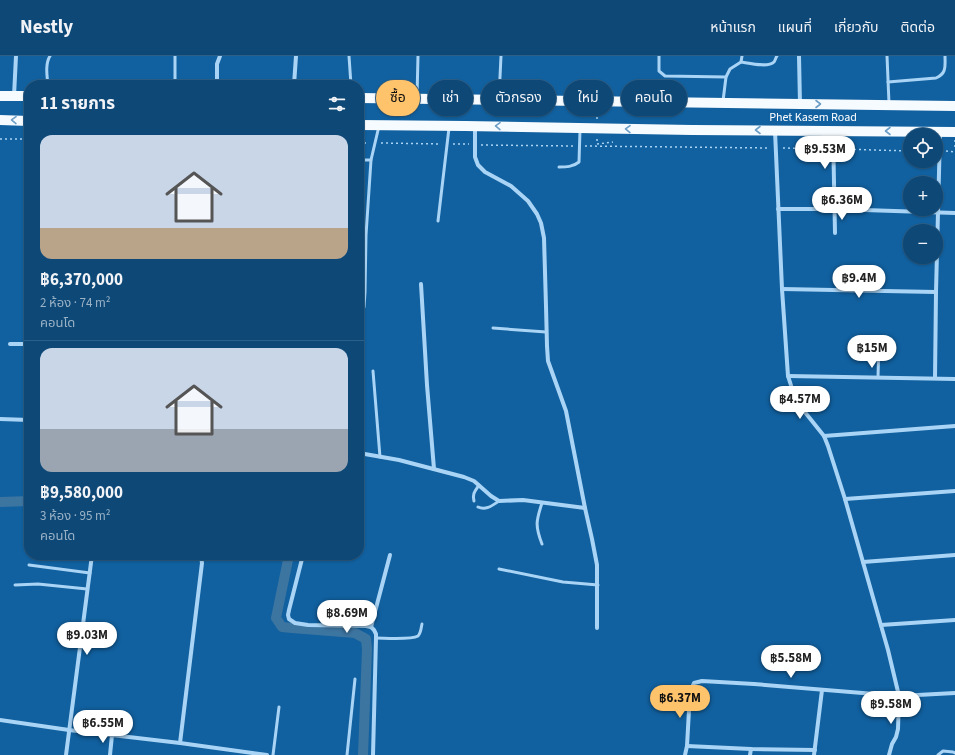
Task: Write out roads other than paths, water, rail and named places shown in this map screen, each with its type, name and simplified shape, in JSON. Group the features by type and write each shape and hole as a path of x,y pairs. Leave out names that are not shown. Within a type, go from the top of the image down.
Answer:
{"main road":[{"path":"0,96 24,96"},
{"name":"Phet Kasem Road","path":"364,98 376,98"},
{"name":"Phet Kasem Road","path":"420,99 481,100"},
{"name":"Phet Kasem Road","path":"556,101 955,106"},
{"path":"0,120 24,121"},
{"name":"Phet Kasem Road","path":"364,125 692,130 903,131"},
{"name":"Phet Kasem Road","path":"943,131 955,132"}],"street":[{"path":"14,96 16,56"},
{"path":"217,80 217,64 220,56"},
{"path":"294,80 296,56"},
{"path":"799,56 800,104"},
{"path":"475,126 475,157 478,165 485,172 511,186 528,201 541,223 544,238 548,361 566,411 597,565 597,628"},
{"path":"775,130 782,289 788,376 794,398 824,436 828,446 845,499 894,672 899,696 898,729 892,744 890,755"},
{"path":"833,130 835,233"},
{"path":"778,209 903,211"},
{"path":"943,212 955,213"},
{"path":"935,378 938,216"},
{"path":"421,284 434,469"},
{"path":"782,289 936,292"},
{"path":"10,344 24,344"},
{"path":"788,376 955,379"},
{"path":"0,419 24,420"},
{"path":"824,436 955,426"},
{"path":"364,454 399,460 464,477 474,481 499,501 523,500 585,508"},
{"path":"845,499 955,491"},
{"path":"371,627 390,555"},
{"path":"863,562 955,555"},
{"path":"66,755 91,560"},
{"path":"180,743 202,560"},
{"path":"302,560 289,610 289,619 295,623 302,624 366,626 371,627 376,634 373,755"},
{"path":"881,625 955,620"},
{"path":"685,755 687,746 690,692 694,683 702,681 899,696 955,693"},
{"path":"814,755 822,690"},
{"path":"0,720 266,755"},
{"path":"110,755 112,735"},
{"path":"687,746 815,750"},
{"path":"226,755 227,749"},
{"path":"750,755 751,749"}],"lane":[{"path":"48,80 47,62 50,56"},
{"path":"175,56 175,80"},
{"path":"349,56 350,80"},
{"path":"417,80 418,56"},
{"path":"500,80 501,56"},
{"path":"659,56 659,72 665,76 726,77"},
{"path":"741,62 742,56"},
{"path":"723,103 726,77 730,69 741,62 762,65 770,64 773,63 777,56"},
{"path":"887,56 889,104"},
{"path":"888,82 936,78 944,71 945,56"},
{"path":"364,306 366,235 371,160 379,126"},
{"path":"438,221 449,126"},
{"path":"559,167 570,166 579,162 580,128"},
{"path":"364,160 371,160"},
{"path":"493,328 546,332"},
{"path":"878,377 879,341"},
{"path":"373,372 380,457"},
{"path":"474,501 474,492 479,485"},
{"path":"478,507 481,509 485,508 499,501"},
{"path":"542,503 537,523 542,544"},
{"path":"29,565 90,573"},
{"path":"499,569 563,582 598,585"},
{"path":"15,585 38,584 87,589"},
{"path":"376,638 415,637 419,635 422,624"},
{"path":"347,755 355,679"},
{"path":"273,755 280,706"},
{"path":"938,755 943,751 955,753"}],"waterway":[{"path":"0,502 24,501"},
{"path":"288,560 276,618 282,627 355,633 366,639 367,649 363,755"}]}
